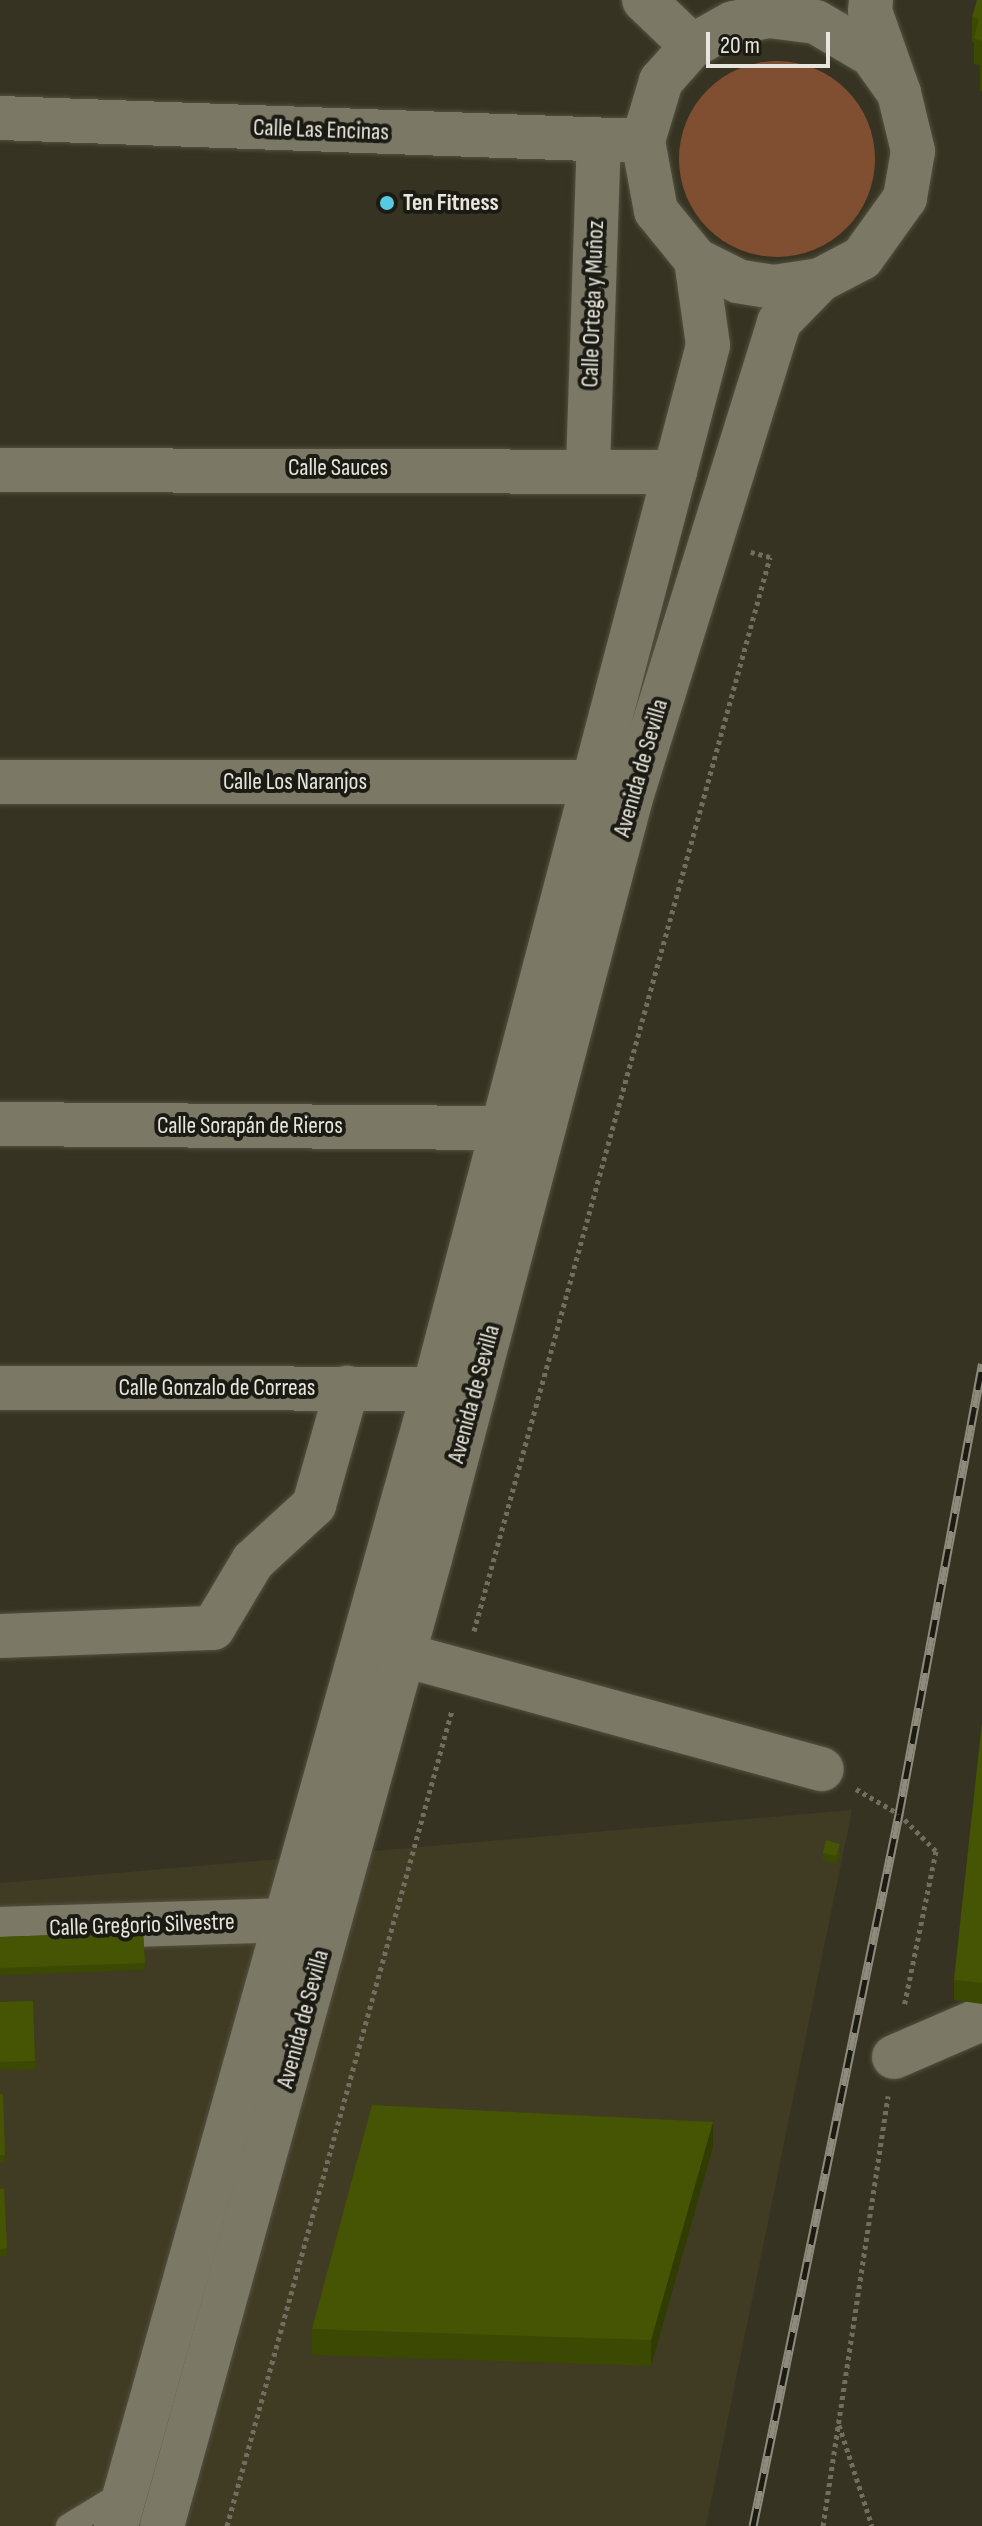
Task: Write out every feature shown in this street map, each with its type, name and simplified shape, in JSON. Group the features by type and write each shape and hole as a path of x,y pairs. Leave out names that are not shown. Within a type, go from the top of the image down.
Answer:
{"street":[{"path":"644,0 692,46"},
{"path":"871,0 899,93 913,151 905,198 862,258 820,280 774,287 738,281 696,260 656,211 643,141 661,81 692,46 733,23 779,8 844,34 872,55 899,93"},
{"name":"Calle Las Encinas","path":"0,118 643,141"},
{"name":"Calle Ortega y Muñoz","path":"588,467 599,141"},
{"name":"Avenida de Sevilla","path":"121,2508 434,1389 590,782 708,345 696,260"},
{"name":"Avenida de Sevilla","path":"162,2526 404,1655 631,798 708,538 779,322 820,280"},
{"name":"Calle Sauces","path":"0,470 588,467 675,472"},
{"name":"Calle Los Naranjos","path":"0,782 590,782"},
{"name":"Calle Sorapán de Rieros","path":"0,1124 501,1128"},
{"name":"Calle Gonzalo de Correas","path":"0,1388 434,1389"},
{"path":"0,1636 213,1628 253,1561 314,1505 347,1388"},
{"path":"404,1655 822,1769"},
{"name":"Calle Gregorio Silvestre","path":"0,1929 284,1920"},
{"path":"894,2057 982,2019"}],"lane":[{"path":"68,2526 121,2508"}],"path":[{"path":"227,2526 770,557"},
{"path":"822,1769 899,1814 936,1851 894,2057 823,2526"},
{"path":"839,2424 872,2526"}],"shaded area":[{"path":"777,61 814,69 846,90 867,122 875,159 867,196 846,228 814,249 777,257 740,249 708,228 687,196 679,159 687,122 708,90 740,69"},
{"path":"852,1810 706,2526 0,2526 0,1883"}],"building":[{"path":"977,0 982,0 982,41 974,38 979,19 972,17"},
{"path":"982,1723 982,1983 954,1980"},
{"path":"826,1840 840,1844 836,1856 823,1853"},
{"path":"143,1932 145,1963 0,1968 0,1937"},
{"path":"33,2001 35,2061 0,2062 0,2002"},
{"path":"0,2094 3,2094 5,2155 0,2155"},
{"path":"372,2105 713,2122 651,2340 312,2329"},
{"path":"4,2188 7,2248 0,2249 0,2189"}],"railway":[{"path":"753,2526 899,1814 982,1364"}],"place":[{"name":"Ten Fitness","path":"387,203"}]}
